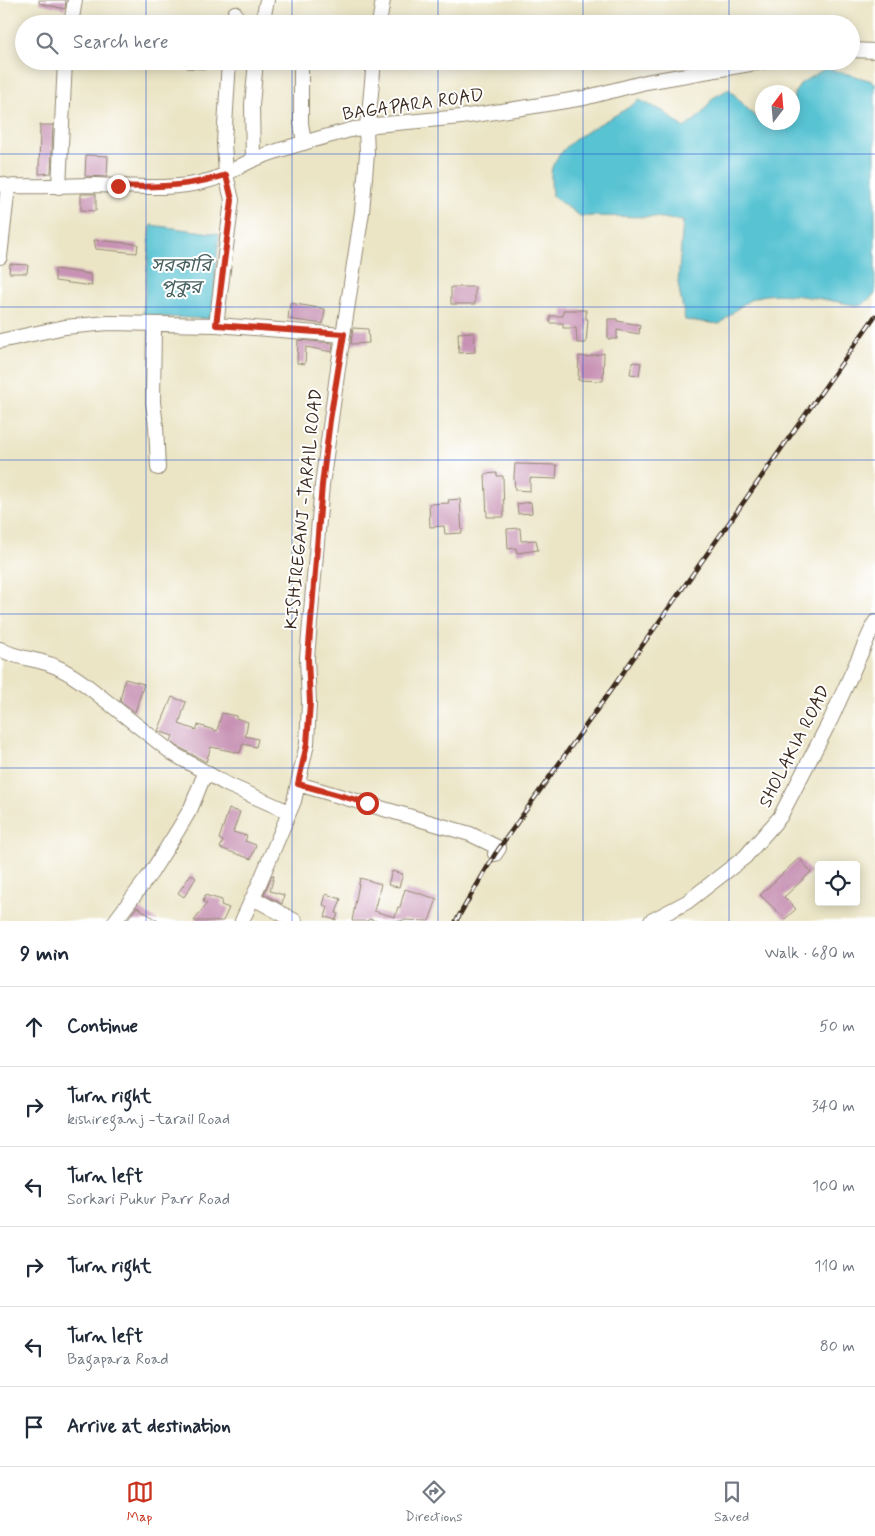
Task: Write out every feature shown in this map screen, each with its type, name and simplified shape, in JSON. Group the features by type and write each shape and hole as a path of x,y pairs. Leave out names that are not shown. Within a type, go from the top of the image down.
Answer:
{"street":[{"path":"72,15 75,0"},
{"path":"264,15 267,0"},
{"path":"380,15 383,0"},
{"path":"860,50 875,51"},
{"path":"59,187 65,70"},
{"path":"216,325 232,200 226,175 224,142 228,70"},
{"path":"253,160 252,105 255,70"},
{"path":"301,70 300,123 304,143"},
{"name":"KISHIREGANJ -TARAIL ROAD","path":"242,921 289,812 298,784 307,744 310,703 308,642 322,485 335,385 362,212 367,154 366,128 370,114 373,70"},
{"name":"BAGAPARA ROAD","path":"4,185 162,187 205,182 226,175 253,160 354,129 375,125 461,117 575,99 646,82 715,70"},
{"path":"0,257 4,185"},
{"path":"0,341 65,327 108,323 216,325 344,334"},
{"path":"154,325 153,402 158,468"},
{"name":"SHOLAKIA ROAD","path":"651,921 687,902 745,858 780,818 831,719 875,622"},
{"path":"0,649 9,654 46,663 73,676 86,684 172,753 226,784 289,812"},
{"path":"115,921 151,874 191,808 204,772"},
{"path":"298,784 470,834 499,848 495,854"},
{"path":"253,898 295,921"}],"water":[{"path":"823,70 833,70 875,83 875,294 861,306 783,294 761,296 750,300 720,324 685,320 678,283 683,221 655,217 580,216 552,196 552,168 560,154 580,136 639,100 663,111 684,128 700,116 713,98 729,89 755,117 755,130 800,130 800,85"},
{"name":"সরকারি পুকুর","path":"151,225 219,234 212,319 143,316"}],"building":[{"path":"39,0 66,0 65,9 39,3"},
{"path":"40,125 53,125 51,173 39,174"},
{"path":"86,155 108,156 107,177 85,176"},
{"path":"81,194 96,194 96,211 81,210"},
{"path":"94,240 138,244 137,253 96,249"},
{"path":"10,264 28,265 27,273 9,273"},
{"path":"55,269 90,274 92,286 55,281"},
{"path":"451,287 475,287 475,304 451,304"},
{"path":"290,303 325,309 323,324 288,319"},
{"path":"563,310 586,310 586,319 588,319 586,343 577,343 576,328 563,328 563,323 550,323 550,316 563,316"},
{"path":"608,319 617,319 617,321 640,325 639,334 617,330 617,339 608,339"},
{"path":"353,328 368,329 369,343 351,344"},
{"path":"474,332 475,352 459,353 458,333"},
{"path":"298,340 333,343 332,352 306,347 305,364 297,363"},
{"path":"604,353 603,381 578,380 579,356 587,357"},
{"path":"632,362 641,363 639,375 630,374"},
{"path":"515,464 557,465 556,479 530,478 530,491 515,490"},
{"path":"497,473 497,476 503,476 504,517 487,517 485,474"},
{"path":"460,499 462,533 445,534 444,526 430,527 429,504 449,503 448,500"},
{"path":"531,502 532,513 518,514 517,504"},
{"path":"520,528 521,541 536,540 538,550 517,553 516,548 508,549 507,529"},
{"path":"125,679 144,684 135,712 120,701"},
{"path":"172,697 186,702 179,724 196,730 198,725 217,731 222,713 236,716 236,718 248,722 245,736 258,739 256,747 243,744 240,753 211,747 206,762 177,746 171,741 173,736 158,731"},
{"path":"229,809 240,812 233,832 247,836 245,841 256,845 251,859 220,848 223,841 219,839"},
{"path":"799,858 811,872 784,897 796,909 785,919 760,895"},
{"path":"392,871 403,874 399,887 388,885"},
{"path":"191,874 196,878 184,897 178,893"},
{"path":"272,875 274,876 270,891 284,895 282,904 264,894"},
{"path":"360,878 381,884 374,911 395,917 405,889 437,899 429,921 376,921 369,919 368,921 352,921"},
{"path":"326,894 341,899 336,913 338,913 336,920 325,917 328,907 323,905"},
{"path":"205,895 222,900 221,905 229,908 223,921 194,921 207,903 203,902"},
{"path":"137,907 158,921 126,921"}],"railway":[{"path":"456,921 495,854 875,316"}],"route":[{"path":"118,186 162,187 205,182 226,175 232,200 216,325 344,334 322,485 309,635 308,683 310,703 307,744 298,784 367,803"}]}
